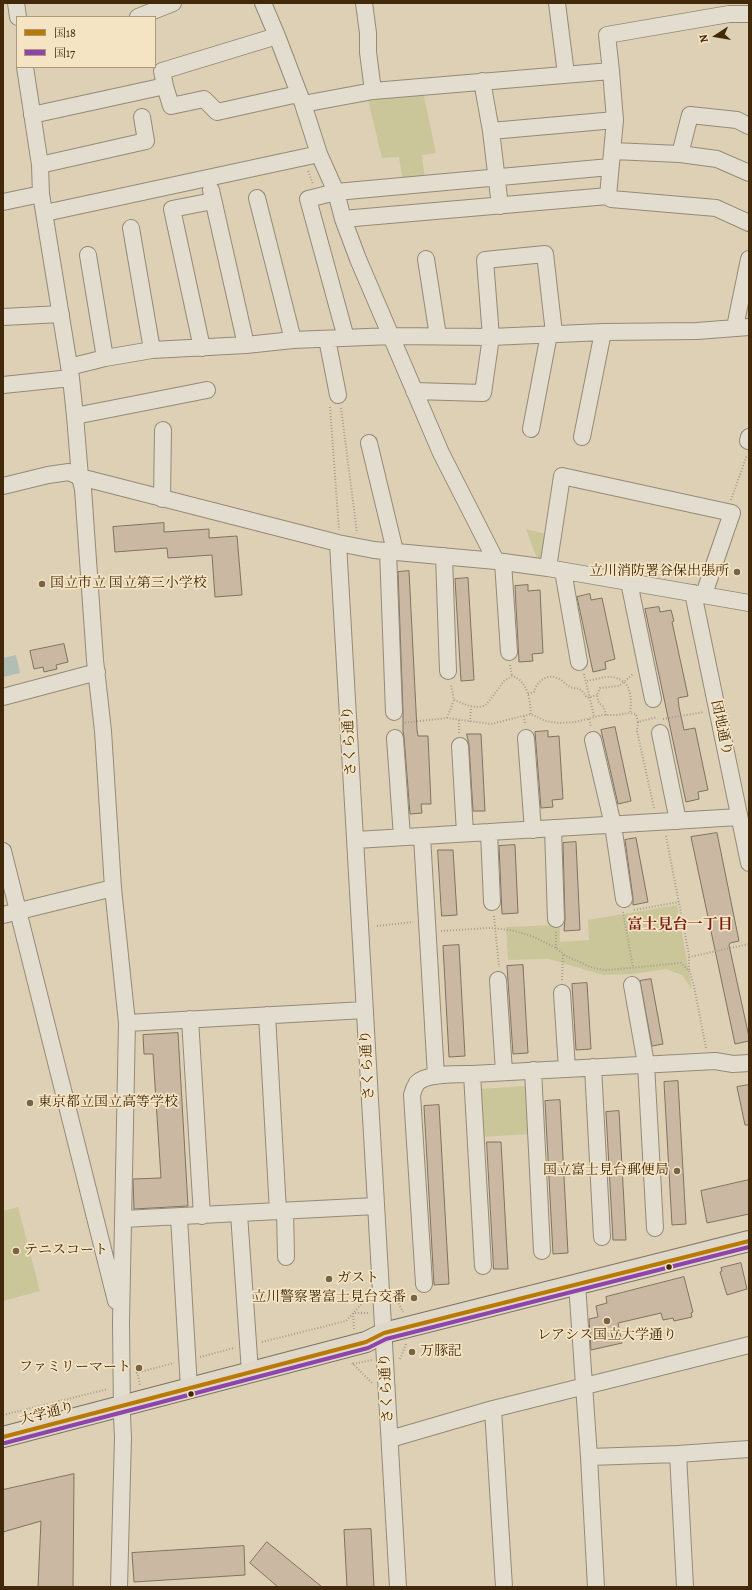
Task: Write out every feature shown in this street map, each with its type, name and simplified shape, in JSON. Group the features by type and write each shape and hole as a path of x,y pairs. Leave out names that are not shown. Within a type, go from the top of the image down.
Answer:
{"main road":[{"name":"大学通り","path":"3,1425 119,1396 189,1383 250,1367 366,1342 384,1333 749,1241"},
{"name":"大学通り","path":"3,1437 119,1396"}],"street":[{"path":"16,3 18,16"},
{"path":"140,16 173,3"},
{"path":"263,3 277,36 319,154 336,192 343,219 358,259 441,453 499,562 509,652"},
{"path":"364,3 373,91"},
{"path":"557,3 566,74"},
{"path":"608,196 615,120 607,35 729,14 749,14"},
{"path":"277,36 162,71 171,106 204,99 217,112 300,99 373,91 611,71"},
{"path":"25,68 40,165 41,194 70,373 80,477 83,489 103,731 113,888 126,1023 122,1322 119,1396 123,1437 119,1587"},
{"path":"482,81 491,131 500,206"},
{"path":"32,115 165,86"},
{"path":"680,154 690,115 736,120 749,126"},
{"path":"40,165 146,141 142,118"},
{"path":"491,131 615,120"},
{"path":"613,151 680,154 716,159 749,173"},
{"path":"45,213 319,154"},
{"path":"346,338 308,199 336,192 610,167"},
{"path":"208,179 246,345"},
{"path":"3,202 41,194"},
{"path":"343,219 608,196 611,199 716,208 749,223"},
{"path":"257,198 293,340"},
{"path":"202,348 172,209 213,201"},
{"path":"131,228 152,350"},
{"path":"414,391 483,393 491,337 485,260 545,254 552,333 531,429"},
{"path":"88,255 105,358"},
{"path":"426,259 438,336"},
{"path":"3,385 70,373 105,358 152,350 246,345 293,340 392,336 491,337 552,333 697,331 742,327 749,259"},
{"path":"3,317 61,314"},
{"path":"582,437 603,332"},
{"path":"327,339 338,392"},
{"path":"75,416 207,390"},
{"path":"162,499 163,430"},
{"path":"370,443 391,551 394,712"},
{"path":"3,486 48,475 70,472 80,477 162,499 339,539 374,550 499,562 556,570 749,603"},
{"path":"579,662 556,570 562,476 732,513 698,594"},
{"name":"さくら通り","path":"339,539 398,1587"},
{"path":"444,556 448,671"},
{"path":"630,582 653,699"},
{"name":"団地通り","path":"698,594 717,710 749,863"},
{"path":"3,697 97,672"},
{"path":"660,733 666,822"},
{"path":"395,738 402,837"},
{"path":"526,738 533,830"},
{"path":"593,740 613,825 624,899"},
{"path":"460,746 465,833"},
{"path":"356,840 739,817"},
{"path":"553,828 556,919"},
{"path":"489,832 492,902"},
{"path":"422,836 436,1076"},
{"path":"3,851 10,913 122,1322"},
{"path":"10,913 113,888"},
{"path":"498,980 504,1072"},
{"path":"632,985 646,1064 656,1228"},
{"path":"562,993 567,1068"},
{"path":"126,1023 365,1010"},
{"path":"267,1015 286,1257"},
{"path":"190,1019 202,1216"},
{"path":"424,1284 412,1095 417,1083 426,1078 436,1076 533,1070 709,1061 733,1064 749,1063"},
{"path":"593,1067 602,1237"},
{"path":"533,1070 542,1252"},
{"path":"472,1074 483,1266"},
{"path":"123,1219 376,1206"},
{"path":"239,1214 250,1367"},
{"path":"179,1217 189,1383"},
{"path":"577,1284 596,1587"},
{"path":"390,1439 493,1409 749,1345"},
{"path":"493,1409 504,1587"},
{"path":"589,1457 678,1454 749,1449"},
{"path":"678,1454 685,1587"}],"path":[{"path":"339,539 329,392 338,392 358,540"},
{"path":"727,512 748,450 748,439"},
{"path":"579,662 587,681 594,716"},
{"path":"606,715 603,706 599,703 597,695 600,688 619,686 646,664"},
{"path":"447,718 454,700 448,671"},
{"path":"454,700 471,707 483,706 487,704 504,680 512,676 520,681 528,694 531,714"},
{"path":"528,694 534,692 535,685 540,680 552,676 571,687 577,687 582,690 586,698 597,695"},
{"path":"587,681 612,677 624,682 630,691 632,698 630,713"},
{"path":"653,699 658,720 717,710"},
{"path":"470,722 471,707"},
{"path":"395,738 394,724 447,718 491,724 531,714 545,721 559,723 575,722 594,716 630,713 636,714 638,722 637,732 666,822 689,958 690,972 709,1061"},
{"path":"638,722 657,717"},
{"path":"633,968 623,912 680,902"},
{"path":"377,926 428,926 511,930 532,936 593,968 606,970 681,963 690,972"},
{"path":"496,929 499,965 498,980"},
{"path":"689,958 749,944"},
{"path":"562,953 562,993"},
{"path":"398,1302 405,1314"},
{"path":"354,1325 353,1313 370,1313"},
{"path":"348,1359 375,1386"},
{"path":"353,1364 372,1360"},
{"path":"3,1415 119,1396"}],"shaded area":[{"path":"423,92 436,153 422,155 425,179 403,181 399,157 382,158 367,96"},
{"path":"526,529 550,535 546,560 539,564"},
{"path":"16,655 20,673 3,677 3,658"},
{"path":"677,905 692,989 682,975 666,969 633,974 603,975 549,959 508,960 506,927 560,925 560,942 589,940 588,920"},
{"path":"526,1086 531,1134 480,1137 479,1089"},
{"name":"テニスコート","path":"18,1207 40,1291 3,1301 3,1211"}],"building":[{"path":"164,523 164,532 209,529 209,538 237,536 242,595 215,597 212,555 168,558 167,548 115,552 113,527"},
{"path":"409,571 417,730 418,736 428,736 431,804 421,804 422,813 410,814 403,731 398,572"},
{"path":"468,578 474,680 461,681 455,579"},
{"path":"528,585 528,591 540,590 543,653 532,654 533,661 519,662 515,586"},
{"path":"590,594 591,600 602,598 615,659 605,662 606,669 593,672 577,597"},
{"path":"659,607 660,612 671,610 674,621 672,622 688,696 678,698 679,707 684,730 695,728 708,790 698,792 699,799 686,802 645,609"},
{"path":"64,644 68,662 56,665 57,669 44,672 43,667 34,669 30,651"},
{"path":"615,727 631,801 618,804 601,730"},
{"path":"548,731 548,737 559,736 563,799 552,800 553,807 541,808 535,732"},
{"path":"467,734 481,734 485,811 473,811"},
{"path":"717,833 739,941 730,943 729,945 749,1037 749,1041 735,1044 691,837"},
{"path":"636,838 648,902 633,905 625,840"},
{"path":"576,842 580,930 564,931 563,843"},
{"path":"515,845 518,913 502,914 499,846"},
{"path":"438,850 453,850 457,915 442,916"},
{"path":"459,945 465,1056 449,1057 443,946"},
{"path":"523,965 528,1053 513,1054 507,966"},
{"path":"651,979 663,1044 652,1046 640,981"},
{"path":"587,983 591,1049 576,1050 572,984"},
{"path":"178,1033 188,1206 134,1209 133,1179 161,1178 153,1054 144,1054 143,1035"},
{"path":"678,1081 686,1224 672,1225 664,1082"},
{"path":"749,1085 749,1125 745,1125 737,1087"},
{"path":"560,1100 568,1253 553,1254 545,1101"},
{"path":"439,1105 449,1284 434,1285 424,1106"},
{"path":"619,1111 626,1240 613,1240 606,1112"},
{"path":"487,1142 501,1142 508,1269 494,1269"},
{"path":"749,1180 749,1214 707,1223 701,1191"},
{"path":"741,1263 747,1289 727,1295 720,1272 722,1271 721,1268"},
{"path":"684,1277 693,1312 691,1313 692,1317 674,1321 673,1318 663,1320 661,1313 618,1323 622,1343 591,1350 589,1319 598,1317 596,1306 607,1303 606,1297"},
{"path":"74,1474 73,1587 38,1587 41,1521 3,1532 3,1490"},
{"path":"371,1529 374,1587 347,1587 344,1530"},
{"path":"267,1542 322,1587 278,1587 250,1563"},
{"path":"244,1546 245,1575 134,1582 132,1553"}],"transit line":[{"name":"国18","path":"3,1437 366,1342 384,1333 749,1241"},
{"name":"国17","path":"5,1443 368,1348 386,1339 749,1247"}],"place":[{"name":"立川消防署谷保出張所","path":"737,572"},
{"name":"国立市立 国立第三小学校","path":"42,584"},
{"name":"東京都立国立高等学校","path":"30,1103"},
{"name":"国立富士見台郵便局","path":"677,1171"},
{"name":"テニスコート","path":"16,1251"},
{"name":"ガスト","path":"329,1279"},
{"name":"立川警察署富士見台交番","path":"414,1298"},
{"name":"レアシス国立大学通り","path":"607,1321"},
{"name":"万豚記","path":"412,1352"},
{"name":"ファミリーマート","path":"139,1368"}],"district":[{"name":"富士見台一丁目","path":"680,925"}]}
